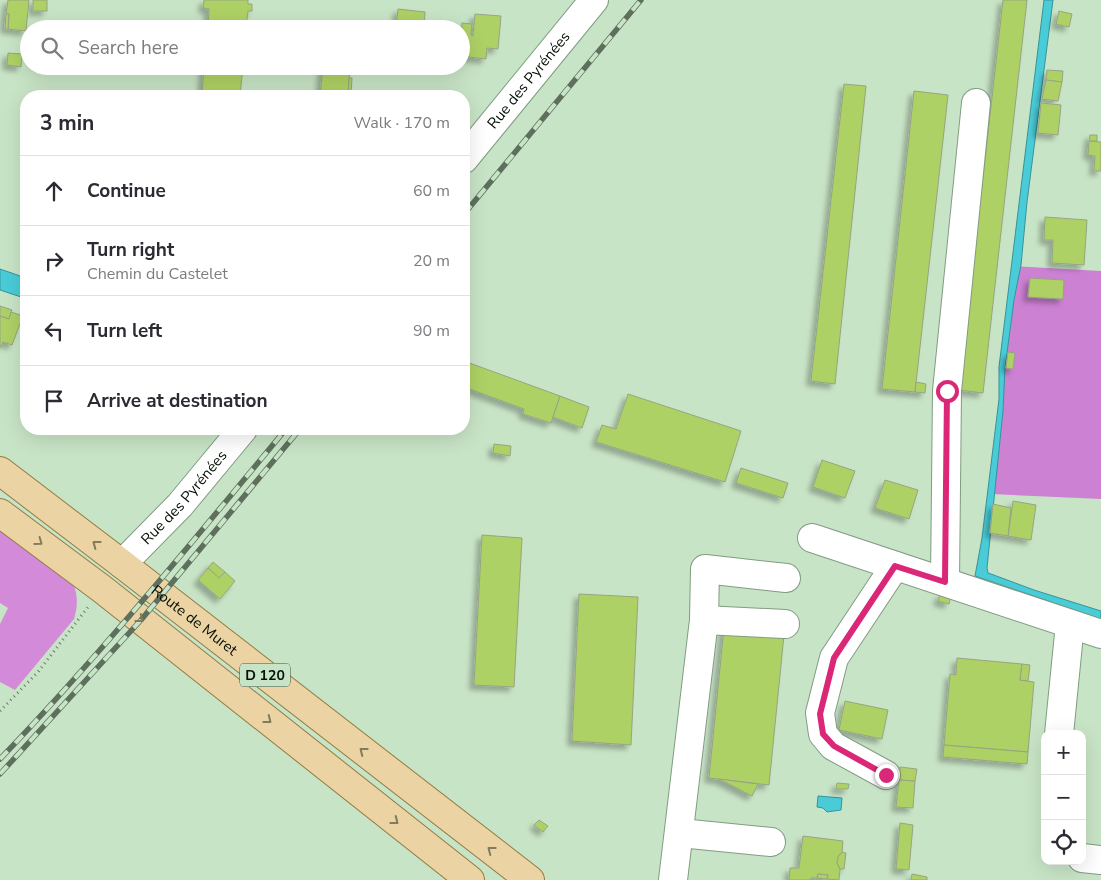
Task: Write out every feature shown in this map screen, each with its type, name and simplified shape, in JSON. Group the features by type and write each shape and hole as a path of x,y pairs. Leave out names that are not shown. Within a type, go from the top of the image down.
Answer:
{"main road":[{"name":"Route de Muret","path":"0,471 530,880"},
{"name":"D 120","path":"0,513 102,589 470,880"}],"street":[{"name":"Rue des Pyrénées","path":"470,152 594,0"},
{"path":"945,582 947,391 976,103"},
{"name":"Rue des Pyrénées","path":"122,564 180,505 238,435"},
{"path":"812,538 1101,634"},
{"path":"886,775 834,746 823,734 820,714 834,658 895,566"},
{"path":"680,879 680,833 704,620 705,569 786,578"},
{"path":"704,620 785,624"},
{"path":"1059,730 1070,624"},
{"path":"680,833 771,842"},
{"path":"1086,858 1101,860"}],"path":[{"path":"0,711 38,672 102,589"}],"shaded area":[{"path":"1013,266 1101,271 1101,499 991,494"},
{"path":"0,524 73,583 77,597 74,619 15,690 0,682 0,624 8,608 0,603"}],"water":[{"path":"1044,0 1053,0 1027,202 1021,265 1014,300 1005,368 1003,411 987,568 988,573 1101,611 1101,619 975,576 982,538 999,399 999,367"},
{"path":"0,269 20,276 20,297 0,290"},
{"path":"818,796 842,798 841,810 827,812 823,808 817,807"}],"building":[{"path":"8,0 29,0 27,20 20,20 20,30 8,29 9,14 6,14"},
{"path":"33,0 47,0 47,11 33,11"},
{"path":"204,0 248,0 248,4 252,4 252,11 248,11 247,20 208,20 209,9 203,8"},
{"path":"1003,0 1027,0 983,393 959,390"},
{"path":"398,9 425,12 425,20 397,20"},
{"path":"1059,11 1072,14 1069,27 1056,24"},
{"path":"6,14 9,14 8,29 5,29"},
{"path":"475,14 501,16 498,49 487,48 486,59 470,57 470,24 472,24 471,35 473,36"},
{"path":"8,53 20,54 20,67 7,65"},
{"path":"1047,70 1063,71 1062,82 1046,80"},
{"path":"203,75 242,75 241,90 202,90"},
{"path":"322,75 349,75 348,90 321,90"},
{"path":"349,78 352,78 351,90 348,90"},
{"path":"1046,80 1062,82 1058,101 1042,99"},
{"path":"844,84 866,86 835,384 811,381"},
{"path":"914,91 948,95 915,392 882,389"},
{"path":"1041,103 1061,105 1058,135 1038,133"},
{"path":"1090,135 1097,135 1097,141 1089,141"},
{"path":"1089,141 1101,142 1101,171 1094,171 1095,156 1088,155"},
{"path":"1045,217 1087,220 1084,265 1052,263 1053,240 1044,240"},
{"path":"1030,278 1064,280 1063,299 1028,297"},
{"path":"0,306 12,310 9,319 0,316"},
{"path":"11,312 20,315 20,324 12,345 3,342 0,347 0,316 9,319"},
{"path":"1008,352 1015,353 1013,369 1006,368"},
{"path":"470,363 560,396 551,423 523,414 524,409 470,389"},
{"path":"916,382 926,384 925,393 915,392"},
{"path":"628,394 741,431 725,482 596,442 602,425 616,429"},
{"path":"560,396 589,407 582,428 553,417"},
{"path":"494,444 511,446 510,456 493,453"},
{"path":"822,460 855,471 845,498 813,487"},
{"path":"741,468 788,483 783,498 736,483"},
{"path":"885,480 918,490 909,519 875,508"},
{"path":"1013,501 1036,505 1031,540 1008,536"},
{"path":"993,504 1011,508 1008,536 990,533"},
{"path":"482,535 522,538 514,687 474,685"},
{"path":"213,562 225,572 219,578 208,568"},
{"path":"208,568 219,578 225,572 235,581 220,599 198,580"},
{"path":"579,594 638,597 631,745 572,741"},
{"path":"940,594 951,596 949,604 938,601"},
{"path":"724,628 784,635 769,785 709,778"},
{"path":"957,658 1022,664 1020,680 1034,682 1028,752 944,745 950,674 956,675"},
{"path":"1022,664 1030,665 1028,681 1020,680"},
{"path":"845,701 888,710 882,739 839,730"},
{"path":"944,745 1028,752 1027,764 943,757"},
{"path":"900,767 917,769 915,781 899,780"},
{"path":"719,779 758,784 752,796"},
{"path":"899,780 915,781 913,808 896,807"},
{"path":"837,783 849,784 848,789 836,789"},
{"path":"539,820 548,826 543,832 534,825"},
{"path":"900,823 913,825 909,870 896,869"},
{"path":"803,836 843,841 842,852 838,857 837,863 840,869 839,880 827,879 828,875 818,874 817,878 811,878 810,880 789,880 790,868 799,868"},
{"path":"842,852 846,853 844,869 840,869 837,863 838,857"},
{"path":"818,874 828,875 827,879 817,878"},
{"path":"912,874 927,877 927,880 911,880"}],"railway":[{"path":"470,207 641,0"},
{"path":"0,759 110,638 281,435"},
{"path":"0,774 141,620 295,435"}],"route":[{"path":"886,775 834,746 823,734 820,714 834,658 895,566 945,582 947,391"}]}
